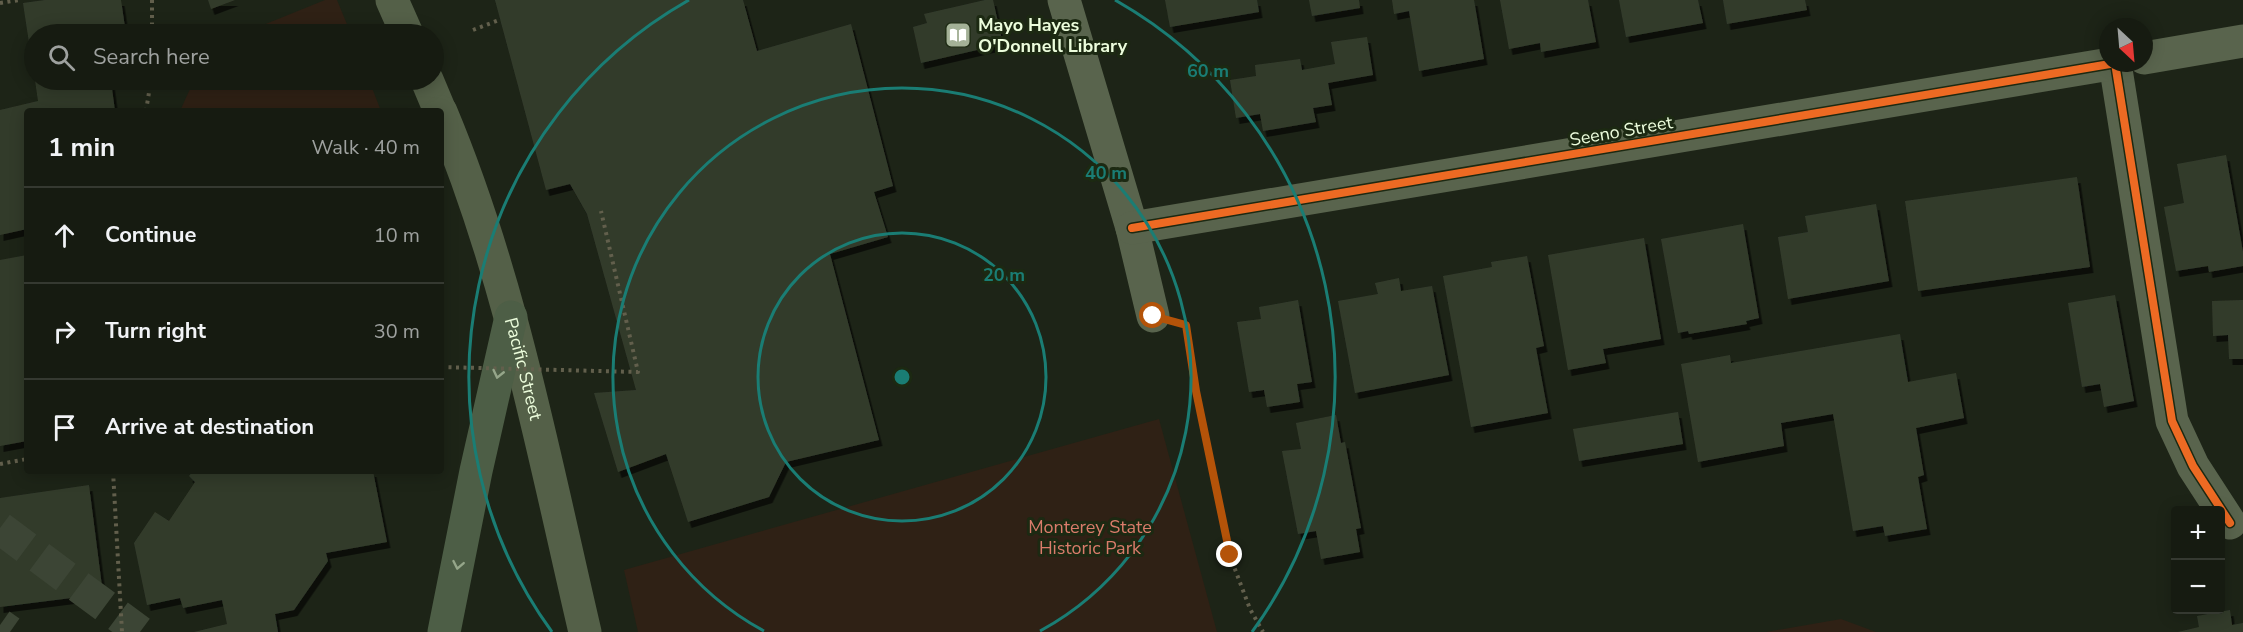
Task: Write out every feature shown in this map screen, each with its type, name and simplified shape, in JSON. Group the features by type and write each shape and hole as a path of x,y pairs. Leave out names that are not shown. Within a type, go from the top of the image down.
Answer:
{"main road":[{"path":"392,0 403,24"},
{"name":"Pacific Street","path":"431,90 439,108"},
{"name":"Pacific Street","path":"444,120 491,248 511,317 585,632"},
{"path":"444,632 476,471 511,317"}],"street":[{"path":"1064,0 1132,228 1153,316"},
{"path":"2153,56 2243,41"},
{"name":"Seeno Street","path":"1132,228 2099,66"},
{"path":"2116,72 2172,421 2193,466 2230,523"}],"path":[{"path":"0,3 19,0"},
{"path":"152,0 152,24"},
{"path":"473,30 499,20"},
{"path":"147,108 150,90"},
{"path":"444,367 638,372 601,211"},
{"path":"1153,316 1186,325 1196,391 1230,555 1246,601 1263,632"},
{"path":"0,464 24,460"},
{"path":"113,474 122,632"}],"green space":[{"path":"325,0 337,0 347,24 266,24"},
{"path":"189,90 373,90 380,108 181,108"},
{"name":"Monterey State Historic Park","path":"1159,419 1217,632 638,632 624,570"},
{"path":"1841,619 1876,632 1766,632"}],"building":[{"path":"45,0 121,0 125,24 26,24 23,3"},
{"path":"208,0 235,0 211,9"},
{"path":"495,0 743,0 757,51 851,24 893,186 874,192 888,237 830,254 879,440 786,462 769,497 688,522 666,454 618,472 594,393 636,390 587,214 570,184 546,190"},
{"name":"Mayo Hayes O'Donnell Library","path":"993,0 1003,44 921,63 913,27 927,23 924,14"},
{"path":"1165,0 1257,0 1259,12 1170,27"},
{"path":"1309,0 1359,0 1360,8 1312,16"},
{"path":"1392,0 1474,0 1484,59 1419,71 1409,11 1394,14"},
{"path":"1500,0 1588,0 1596,42 1541,52 1540,43 1509,49"},
{"path":"1619,0 1698,0 1703,23 1626,37"},
{"path":"1723,0 1805,0 1807,10 1727,24"},
{"path":"1367,37 1373,75 1328,83 1332,105 1313,108 1316,122 1263,131 1260,114 1236,118 1230,80 1256,76 1255,65 1300,59 1302,70 1335,64 1331,42"},
{"path":"36,90 112,90 115,108 24,108 24,230 0,235 0,110 38,101"},
{"path":"2226,155 2243,252 2243,266 2209,272 2208,266 2176,271 2164,207 2184,203 2177,164"},
{"path":"2077,177 2090,267 1918,291 1905,201"},
{"path":"1876,204 1889,281 1788,299 1778,237 1808,232 1805,216"},
{"path":"1743,224 1759,318 1746,321 1747,324 1689,334 1688,331 1678,333 1661,239"},
{"path":"1644,238 1661,339 1603,349 1606,363 1568,370 1548,255"},
{"path":"24,256 24,442 0,446 0,260"},
{"path":"1527,256 1544,346 1536,348 1548,413 1471,427 1443,276 1492,267 1491,262"},
{"path":"1399,278 1401,291 1432,286 1449,375 1355,393 1338,301 1378,294 1375,283"},
{"path":"2115,295 2134,401 2104,407 2100,384 2082,387 2068,303"},
{"path":"1298,300 1312,382 1297,384 1300,402 1267,407 1264,390 1249,392 1237,322 1261,319 1259,307"},
{"path":"2243,300 2243,359 2229,359 2228,335 2213,336 2212,301"},
{"path":"1900,334 1908,382 1956,373 1964,418 1916,428 1924,475 1918,477 1927,529 1885,536 1883,526 1853,531 1833,414 1781,423 1784,446 1698,462 1681,364 1730,355 1731,363"},
{"path":"1678,412 1683,444 1579,461 1573,429"},
{"path":"1336,415 1341,443 1345,442 1361,528 1356,529 1360,552 1321,559 1316,531 1298,534 1282,451 1301,449 1296,423"},
{"path":"191,474 374,474 387,542 326,553 328,561 294,610 275,614 278,632 194,632 227,624 222,600 183,608 180,598 147,605 134,543 155,512 169,521 195,482 189,476"},
{"path":"89,485 103,594 0,607 0,498"},
{"path":"2230,610 2232,625 2243,623 2243,632 2178,632 2199,627 2197,616 2225,614 2225,611"}],"tunnel":[{"path":"0,528 140,632"},
{"path":"0,625 10,632"}],"cycle path":[{"path":"1132,228 2099,66"},
{"path":"2116,72 2172,421 2193,466 2230,523"}],"place":[{"name":"Mayo Hayes O'Donnell Library","path":"958,35"}],"route":[{"path":"1153,316 1186,325 1196,391 1230,555"}]}
